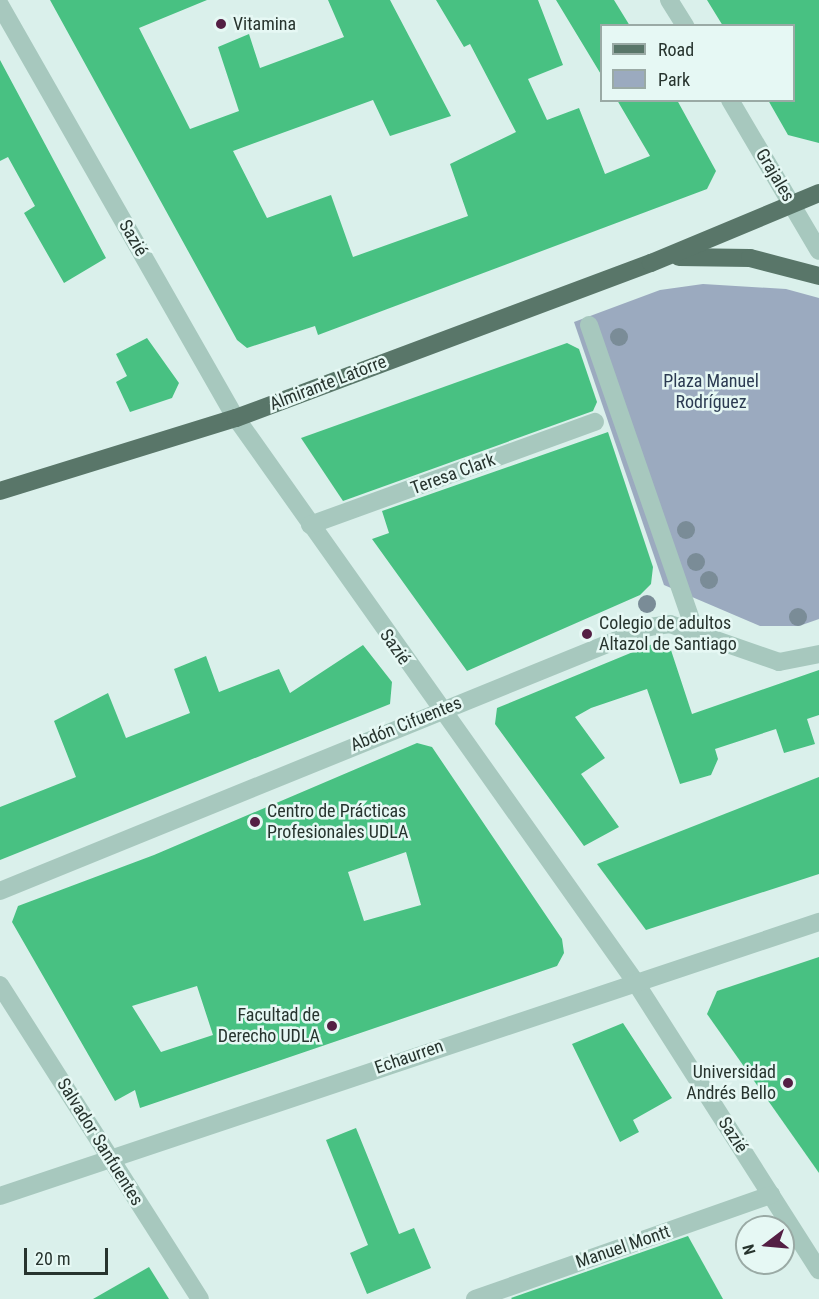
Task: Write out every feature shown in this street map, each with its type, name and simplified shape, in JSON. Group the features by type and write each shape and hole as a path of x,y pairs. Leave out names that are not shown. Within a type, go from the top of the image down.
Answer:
{"main road":[{"name":"Almirante Latorre","path":"0,491 236,418 651,263 819,193"},
{"name":"Almirante Latorre","path":"651,263 728,255 819,276"}],"street":[{"path":"669,0 684,24"},
{"name":"Sazié","path":"0,4 236,418 439,710 634,980 819,1270"},
{"name":"Grajales","path":"731,102 819,251"},
{"path":"589,326 695,631"},
{"name":"Teresa Clark","path":"310,525 595,422"},
{"name":"Abdón Cifuentes","path":"0,891 439,710 649,627 670,624 695,631 765,660 819,654"},
{"name":"Echaurren","path":"0,1196 634,980 819,922"},
{"name":"Salvador Sanfuentes","path":"0,985 200,1299"},
{"name":"Manuel Montt","path":"475,1299 771,1195"}],"green space":[{"name":"Plaza Manuel Rodríguez","path":"703,284 786,289 819,298 819,619 799,626 760,626 664,585 574,322 660,290"}],"building":[{"path":"50,0 207,0 139,28 190,129 239,111 218,47 249,34 260,68 344,37 328,0 390,0 451,116 390,136 373,100 233,151 267,218 331,195 353,257 468,216 450,164 516,132 470,44 464,47 436,0 538,0 563,65 528,79 547,120 579,108 605,174 650,156 618,102 678,102 716,171 707,189 318,335 315,326 247,348 237,340"},
{"path":"556,0 614,0 629,24 600,24 600,73"},
{"path":"707,0 819,0 819,143 788,135 769,102 795,102 795,24 722,24"},
{"path":"0,60 106,258 64,283 24,213 35,206 8,157 0,161"},
{"path":"147,338 179,383 172,398 130,412 116,382 127,376 116,354"},
{"path":"567,343 579,349 597,402 593,411 343,501 301,438"},
{"path":"608,432 653,567 651,584 640,595 467,671 372,539 389,533 382,511"},
{"path":"667,638 692,714 819,670 819,715 807,719 815,744 784,753 776,729 715,749 718,759 711,775 680,784 647,689 591,708 575,717 605,758 581,774 619,827 584,846 495,724 497,708"},
{"path":"363,645 392,682 390,704 0,860 0,807 76,777 54,721 108,693 126,738 190,713 174,669 206,656 219,692 279,669 290,693"},
{"path":"417,743 432,747 562,939 564,953 557,966 140,1108 135,1090 115,1101 12,922 18,906 154,855","holes":["406,852 421,905 364,921 348,872","197,986 213,1035 161,1052 132,1006"]},
{"path":"819,777 819,874 646,930 597,864"},
{"name":"Universidad Andrés Bello","path":"819,957 819,1173 707,1014 717,991"},
{"path":"623,1023 672,1098 633,1120 639,1132 620,1142 572,1044"},
{"path":"356,1128 399,1234 414,1228 431,1268 367,1294 350,1253 368,1245 326,1140"},
{"path":"688,1236 723,1299 511,1298"},
{"path":"149,1267 169,1299 93,1299"}],"place":[{"name":"Vitamina","path":"221,24"},
{"name":"Colegio de adultos Altazol de Santiago","path":"587,634"},
{"name":"Centro de Prácticas Profesionales UDLA","path":"255,822"},
{"name":"Facultad de Derecho UDLA","path":"332,1026"},
{"name":"Universidad Andrés Bello","path":"788,1083"}]}
